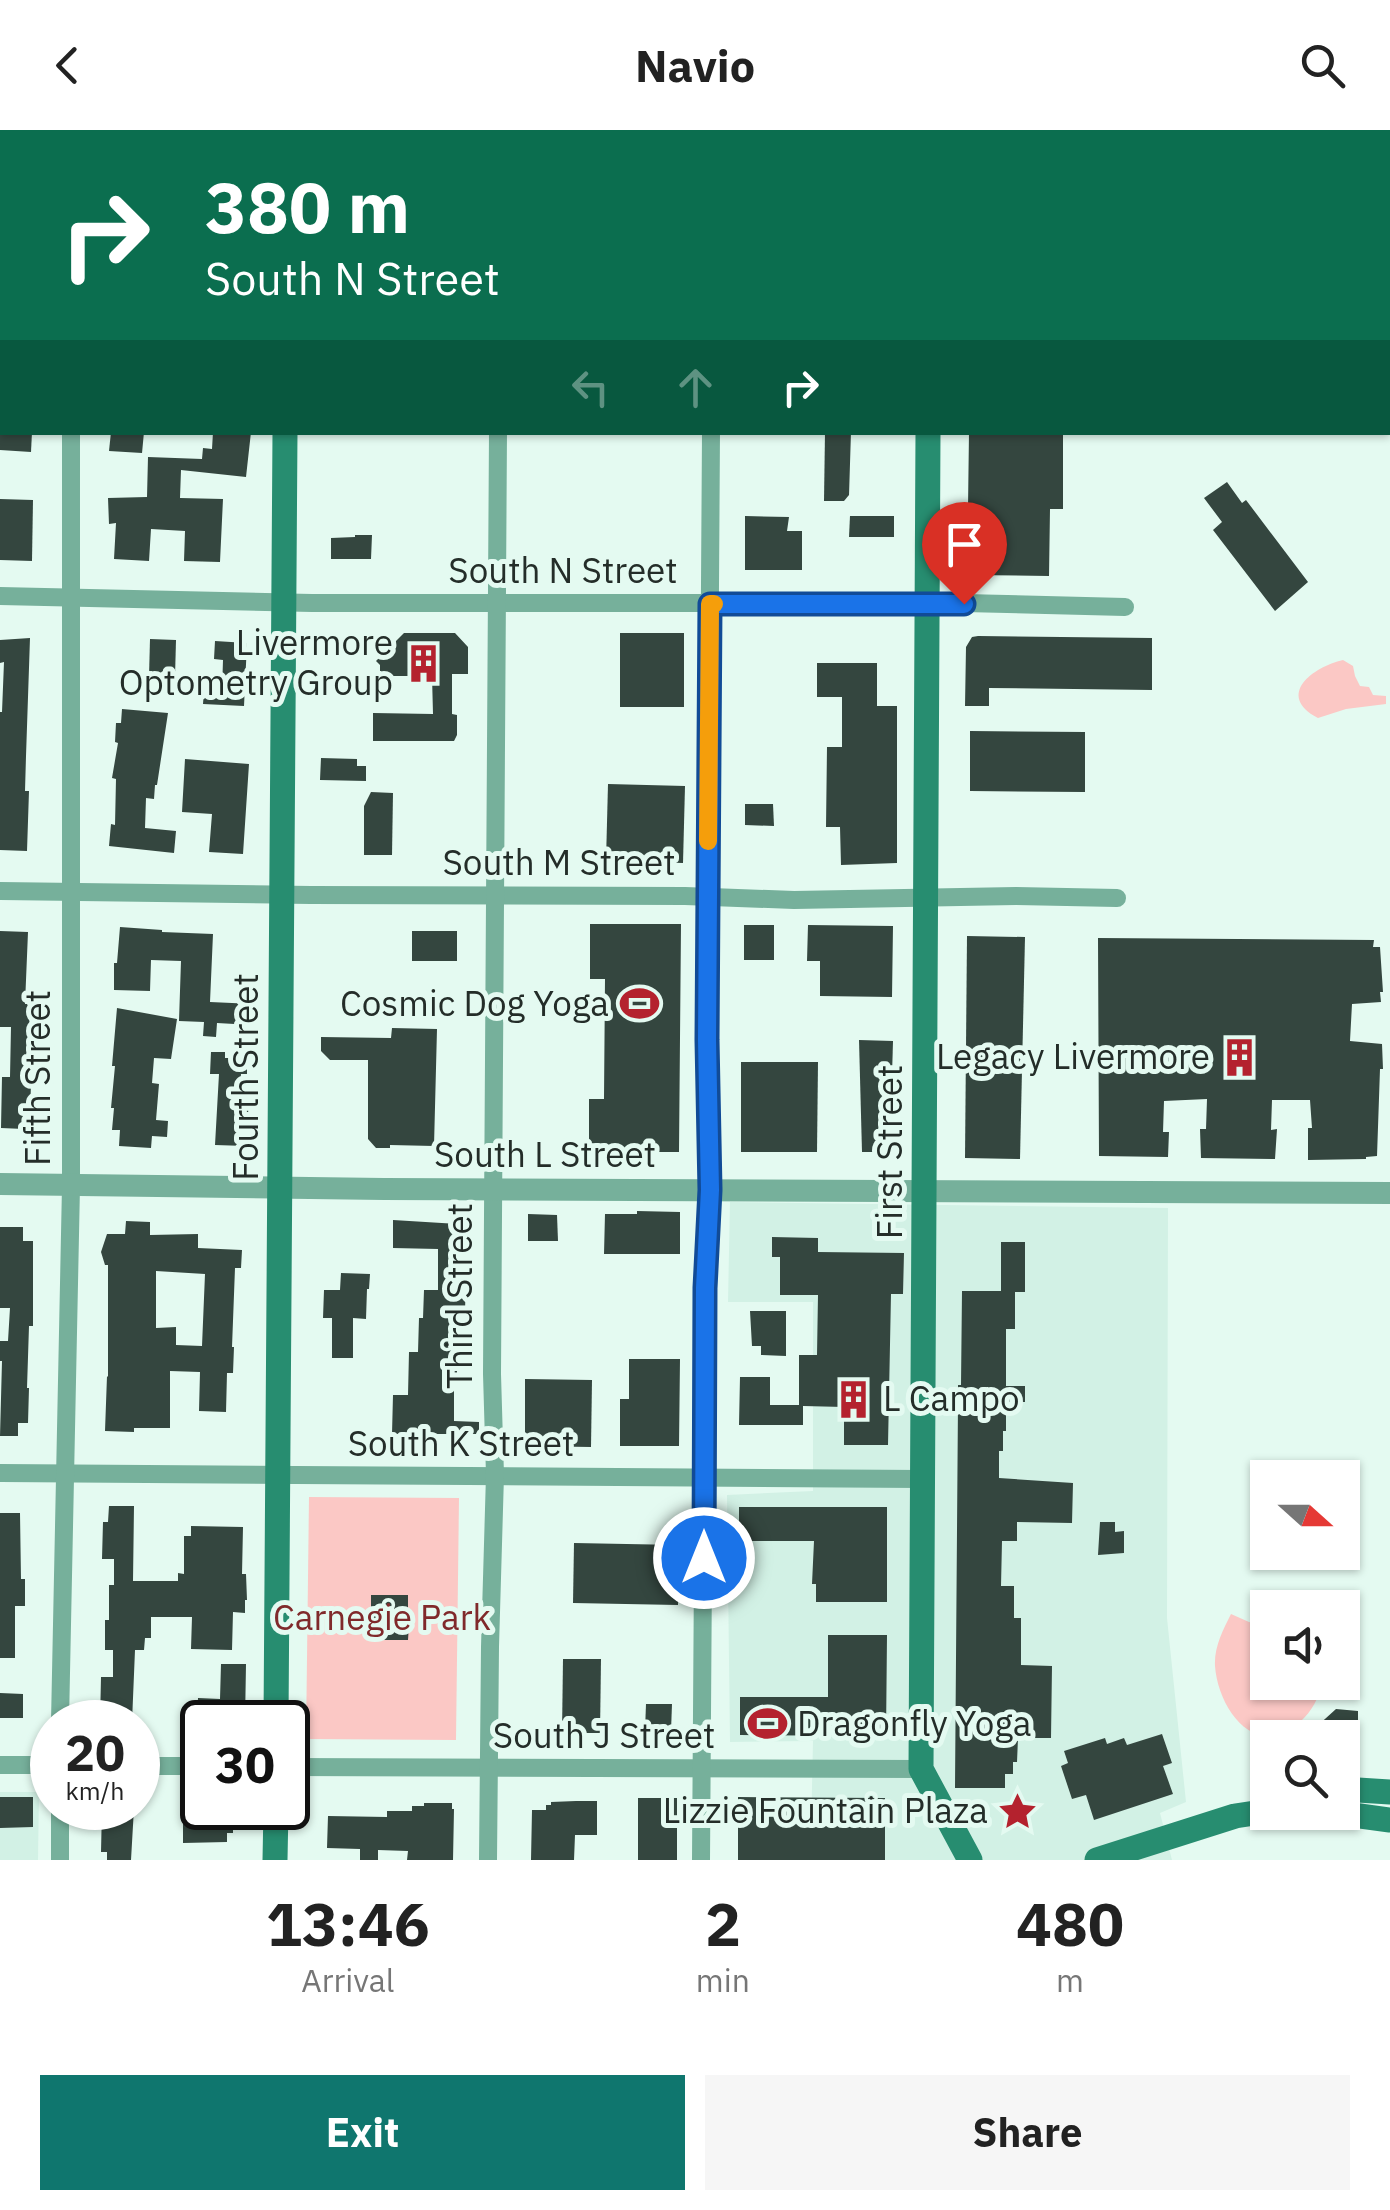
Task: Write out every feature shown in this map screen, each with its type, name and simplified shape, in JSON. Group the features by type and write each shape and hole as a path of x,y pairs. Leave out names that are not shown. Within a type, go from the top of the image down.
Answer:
{"main road":[{"name":"Fourth Street","path":"276,1700 285,435"},
{"name":"First Street","path":"928,435 920,1770 970,1860"},
{"path":"1360,1790 1390,1792"},
{"path":"1097,1860 1250,1814"},
{"path":"1360,1816 1390,1820"},
{"path":"275,1860 276,1830"}],"street":[{"name":"Fifth Street","path":"60,1700 71,1186 71,435"},
{"name":"Third Street","path":"488,1860 495,1475 492,1374 498,435"},
{"path":"701,1860 705,1288 710,1190 707,1060 711,435"},
{"name":"South N Street","path":"0,596 284,602 1125,607"},
{"name":"South M Street","path":"0,891 794,900 1118,898"},
{"name":"South L Street","path":"0,1184 1390,1193"},
{"name":"South K Street","path":"0,1474 921,1478"},
{"path":"0,1765 30,1766"},
{"name":"South J Street","path":"310,1767 920,1770"},
{"path":"60,1830 60,1860"}],"shaded area":[{"path":"730,1202 1168,1208 1167,1618 1186,1802 1160,1813 1172,1860 834,1860 811,1834 813,1741 730,1742 727,1495 813,1491 813,1302 728,1302"},
{"path":"0,1792 30,1792 30,1830 38,1830 38,1860 0,1860"}],"green space":[{"path":"1343,660 1353,666 1360,686 1369,687 1373,695 1386,696 1386,704 1346,709 1318,718 1305,709 1299,691 1311,675"},
{"name":"Carnegie Park","path":"309,1497 459,1498 456,1740 310,1739 310,1700 306,1700"},
{"path":"1231,1614 1250,1622 1250,1700 1316,1700 1302,1720 1250,1720 1250,1730 1242,1725 1223,1699 1218,1682 1215,1659"}],"building":[{"path":"0,435 32,435 31,452 0,450"},
{"path":"111,435 144,435 142,453 109,451"},
{"path":"213,435 251,435 246,477 181,470 180,498 223,499 220,562 184,561 185,531 151,529 149,561 114,559 116,523 109,524 108,498 147,497 148,457 202,459 203,448 212,449"},
{"path":"825,435 851,435 849,495 844,501 824,501"},
{"path":"969,435 1063,435 1063,509 1050,509 1049,576 970,575"},
{"path":"1227,482 1242,503 1246,500 1308,582 1275,611 1213,530 1222,522 1204,498"},
{"path":"0,499 33,500 32,561 0,560"},
{"path":"745,516 789,517 787,531 802,531 802,570 745,570"},
{"path":"850,516 894,516 894,537 849,537"},
{"path":"372,535 371,559 331,559 331,538"},
{"path":"404,633 455,633 468,647 468,674 452,674 452,714 457,715 454,741 373,741 373,713 433,714 432,676 380,676 376,661"},
{"path":"620,633 684,633 684,707 620,707"},
{"path":"972,637 1152,638 1152,690 989,688 989,706 965,706 966,647"},
{"path":"30,638 27,851 0,850 4,662 0,663 0,640"},
{"path":"150,639 176,640 175,677 149,677"},
{"path":"215,641 247,643 244,706 203,704 204,690 222,691 223,660 214,659"},
{"path":"817,663 877,663 877,706 897,706 897,863 841,865 840,827 826,827 827,747 842,747 842,697 817,697"},
{"path":"122,709 168,713 154,799 146,798 145,828 176,831 174,853 109,846 111,824 115,825 116,779 112,778 118,743 116,723 121,723"},
{"path":"970,731 1085,732 1085,792 970,791"},
{"path":"321,758 357,759 357,766 366,766 366,781 320,780"},
{"path":"185,759 249,764 243,854 209,852 212,814 182,812"},
{"path":"608,784 685,786 683,863 606,861"},
{"path":"371,792 393,793 392,855 364,855 364,806"},
{"path":"745,804 773,804 774,826 745,825"},
{"path":"590,924 681,924 679,1152 589,1152 589,1099 604,1099 605,979 590,979"},
{"path":"744,925 774,925 774,960 744,960"},
{"path":"808,925 893,926 892,997 820,996 820,961 807,961"},
{"path":"120,927 213,934 210,1002 254,1004 252,1025 217,1023 216,1037 203,1036 204,1022 179,1021 181,961 151,960 150,991 114,990"},
{"path":"0,931 28,932 25,1004 29,1004 31,1083 30,1116 25,1116 24,1129 1,1128 2,1077 10,1077 11,1027 0,1027"},
{"path":"412,931 457,931 457,961 412,961"},
{"name":"Legacy Livermore","path":"967,936 1025,937 1020,1159 965,1158"},
{"name":"Legacy Livermore","path":"1098,938 1374,940 1373,947 1380,947 1381,1002 1352,1004 1350,1041 1382,1044 1377,1156 1308,1160 1310,1100 1272,1100 1271,1130 1277,1129 1275,1159 1201,1158 1200,1129 1206,1129 1207,1099 1164,1101 1163,1132 1169,1132 1168,1157 1099,1156"},
{"path":"117,1008 177,1019 171,1059 154,1058 152,1083 159,1084 156,1120 168,1121 167,1137 152,1136 151,1148 119,1146 120,1130 112,1130"},
{"path":"392,1028 437,1029 434,1146 376,1148 368,1139 368,1060 330,1060 321,1051 321,1037 391,1038"},
{"path":"859,1040 893,1041 890,1146 884,1152 862,1152"},
{"path":"211,1052 225,1052 225,1058 247,1058 247,1074 241,1074 239,1098 249,1099 246,1146 215,1145 219,1074 210,1074"},
{"path":"741,1062 818,1062 817,1152 741,1152"},
{"path":"680,1212 680,1254 604,1254 605,1214"},
{"path":"528,1214 557,1215 558,1241 528,1241"},
{"path":"393,1220 458,1224 457,1262 466,1260 465,1316 455,1316 454,1421 479,1422 479,1434 392,1434 393,1395 408,1395 409,1352 418,1352 424,1290 438,1290 438,1249 393,1248"},
{"path":"126,1221 150,1222 150,1235 198,1234 198,1248 242,1250 241,1268 235,1268 233,1373 227,1373 226,1412 199,1411 200,1372 170,1371 170,1428 105,1431 108,1265 101,1252 107,1234 125,1234","holes":["156,1271 205,1274 202,1346 176,1345 176,1327 156,1328"]},
{"path":"0,1227 23,1227 23,1241 33,1241 28,1423 18,1423 18,1436 0,1436 0,1341 8,1341 10,1308 0,1308"},
{"path":"772,1237 818,1238 818,1252 904,1253 903,1294 891,1294 888,1445 844,1445 844,1407 803,1406 803,1425 739,1425 740,1377 770,1377 770,1405 799,1405 799,1355 817,1355 818,1295 780,1295 780,1257 772,1257"},
{"path":"1001,1242 1025,1242 1025,1292 1015,1292 1015,1329 1006,1329 1006,1386 1025,1386 1025,1402 1006,1402 999,1478 1073,1483 1072,1523 1017,1522 1017,1541 1002,1541 1001,1586 1014,1586 1014,1618 1021,1618 1021,1665 1052,1666 1051,1738 1018,1738 1017,1762 1013,1762 1013,1774 1005,1774 1005,1788 955,1788 962,1291 1001,1291"},
{"path":"341,1273 370,1274 366,1319 353,1318 353,1358 332,1358 332,1318 323,1318 324,1290 340,1290"},
{"path":"750,1311 786,1311 786,1356 761,1355 761,1346 752,1346"},
{"path":"629,1359 680,1359 679,1446 620,1446 620,1399 629,1399"},
{"path":"525,1379 592,1380 591,1447 525,1446"},
{"path":"109,1506 134,1506 133,1581 178,1581 178,1573 184,1574 184,1536 191,1536 191,1526 243,1527 242,1574 246,1574 247,1600 245,1613 233,1612 232,1650 191,1649 192,1617 151,1617 151,1638 145,1638 144,1650 135,1650 133,1700 100,1700 101,1677 113,1677 113,1650 105,1650 105,1620 109,1620 114,1559 102,1559 103,1522 108,1522"},
{"path":"739,1507 887,1507 887,1602 816,1602 816,1584 812,1584 814,1541 739,1541"},
{"path":"0,1513 20,1513 25,1606 15,1606 15,1658 0,1658"},
{"path":"1100,1522 1115,1522 1115,1532 1124,1531 1124,1553 1098,1555"},
{"path":"574,1543 679,1545 678,1605 573,1603"},
{"path":"371,1595 408,1595 408,1640 371,1640"},
{"path":"828,1635 887,1635 886,1736 740,1735 740,1697 828,1697"},
{"path":"563,1659 601,1659 600,1733 562,1733"},
{"path":"221,1664 246,1664 245,1700 198,1700 220,1699"},
{"path":"0,1693 23,1694 23,1718 0,1718"},
{"path":"646,1704 672,1704 671,1731 645,1731"},
{"path":"1336,1709 1358,1711 1358,1720 1324,1720"},
{"path":"1162,1734 1172,1763 1163,1766 1173,1794 1094,1820 1086,1795 1072,1799 1061,1766 1068,1763 1064,1751 1105,1738 1107,1744 1124,1738 1127,1745"},
{"path":"0,1797 30,1797 30,1827 0,1828"},
{"path":"738,1797 885,1798 885,1860 738,1860"},
{"path":"638,1798 677,1798 677,1860 638,1860"},
{"path":"597,1801 597,1835 575,1835 574,1860 531,1860 532,1810 546,1810 551,1802"},
{"path":"452,1803 453,1860 407,1860 408,1851 378,1850 378,1860 360,1860 360,1849 327,1848 328,1816 387,1817 387,1811 412,1811 412,1806"},
{"path":"102,1830 133,1830 131,1860 107,1860 107,1852 101,1852"},
{"path":"183,1830 233,1830 227,1833 227,1842 183,1843"}],"slow traffic":[{"path":"708,841 710,604 714,604"}],"place":[{"name":"Livermore Optometry Group","path":"423,663"},
{"name":"Cosmic Dog Yoga","path":"639,1004"},
{"name":"Legacy Livermore","path":"1240,1057"},
{"name":"L Campo","path":"853,1399"},
{"name":"Dragonfly Yoga","path":"767,1724"},
{"name":"Lizzie Fountain Plaza","path":"1018,1811"}],"route":[{"path":"704,1558 705,1288 710,1190 710,604 964,604"}]}
